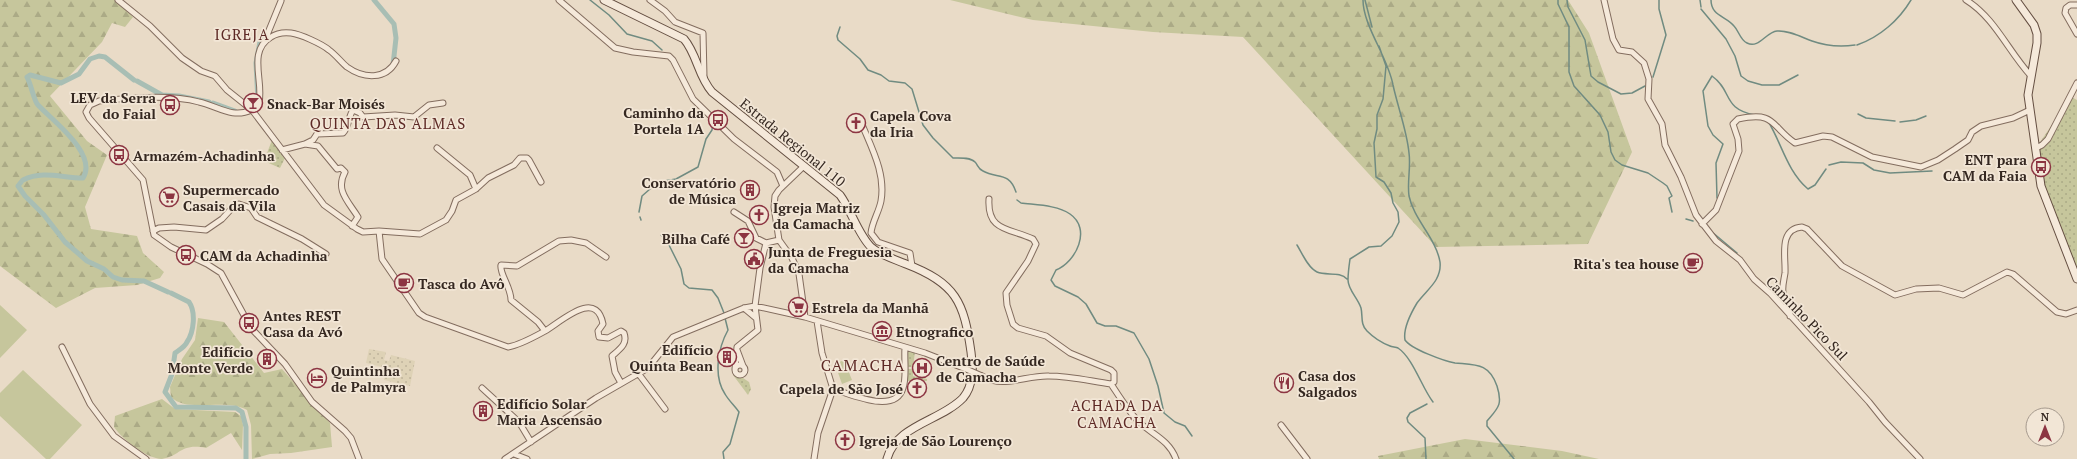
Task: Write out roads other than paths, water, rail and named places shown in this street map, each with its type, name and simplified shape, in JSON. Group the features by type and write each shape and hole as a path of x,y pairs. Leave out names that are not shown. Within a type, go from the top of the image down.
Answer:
{"main road":[{"name":"Estrada Regional 110","path":"604,0 684,39 690,46 703,82 712,92 840,195 851,211 861,233 870,246 885,255 935,277 957,299 963,309 968,330 973,374 968,390 962,399 953,406 901,436 892,446 887,459"},
{"path":"2016,0 2034,25 2037,34 2037,43 2028,89 2041,186 2077,279"}],"street":[{"path":"118,0 150,26 192,66 215,76 227,90 252,110 324,205 352,226 363,232 379,231 420,234 446,220 452,211 456,200 476,189 482,182 507,169 523,157 529,160 541,182"},
{"path":"281,0 260,50 257,70 259,101 252,110 235,114 185,99 160,98 99,101 90,104 86,112 89,118 143,180 146,188 153,231 158,239 170,247 207,264 221,273 251,328 285,364 312,402 346,431 351,438 359,459"},
{"path":"559,0 615,48 633,52 668,56 673,60 693,99 729,135 777,172 783,186"},
{"path":"650,0 665,11 676,22 703,33 703,82"},
{"name":"Caminho Pico Sul","path":"1604,0 1613,39 1619,50 1632,52 1644,63 1649,79 1648,99 1662,124 1664,145 1702,224 1716,241 1740,260 1754,279 1770,293 1790,317 1842,372 1920,459"},
{"path":"1966,0 1975,6 1994,26 2012,54 2031,76"},
{"path":"2077,5 2070,5 2066,8 2065,13 2077,34"},
{"path":"265,40 279,33 301,35 328,49 348,67 374,76 384,75 393,67 396,61"},
{"path":"2036,148 2048,139 2077,83"},
{"path":"2071,97 2077,100"},
{"path":"282,150 305,144 313,140 317,134 343,133 347,129 350,115 353,110 360,112 363,117 395,115 414,117 429,105 443,103"},
{"path":"1702,224 1716,210 1739,151 1738,139 1733,124 1738,119 1756,116 1773,121 1795,143 1823,136 1832,137 1872,157 1909,166 1921,167 1938,160 1955,149 1968,140 1972,132 1981,126 2013,118 2030,110"},
{"path":"861,122 881,175 882,198 871,234 878,242 910,252 912,266"},
{"path":"305,144 322,148 336,169 341,168 344,172 340,180 342,194 358,216 352,226"},
{"path":"437,148 470,175 476,189"},
{"path":"804,166 775,196 774,204 779,240 792,258 799,274 805,317"},
{"path":"989,199 989,213 992,220 998,226 1033,239 1036,244 1028,261 1006,292 1006,305 1013,324 1022,330 1046,336 1070,353 1111,370 1114,373 1114,382 1110,384"},
{"path":"153,231 159,228 174,227 206,230 222,219 234,206 239,204 251,208 257,217 302,239 326,254"},
{"path":"734,212 748,221 756,238 766,243 779,240"},
{"path":"1790,317 1782,292 1785,273 1784,248 1788,236 1792,230 1802,227 1807,229 1842,266 1895,295 1916,289 1939,288 1962,295 2007,272 2013,274 2057,312 2066,314 2077,310"},
{"path":"379,231 382,259 404,294 419,313 425,318 504,346 511,346 545,331 578,310 588,308 596,310 601,314 603,324 598,331 599,337 608,338 618,332 624,333 625,343 612,356 615,372 622,383"},
{"path":"545,331 538,322 511,300 512,292 501,272 501,265 517,266 559,241 571,240 586,243 606,257"},
{"path":"736,349 745,371 742,374 736,373 735,369 736,349 758,330 755,306 760,268 766,243"},
{"path":"505,459 652,364 673,337 744,308 755,306 805,317 925,353 996,382 1018,381 1037,376 1049,376 1110,384 1136,419 1163,439 1174,452 1176,459"},
{"path":"744,308 756,318"},
{"path":"756,318 763,308"},
{"path":"814,459 818,433 834,389 822,353 817,321"},
{"path":"62,347 90,404 114,436 146,459"},
{"path":"834,389 878,402 896,398 901,394 904,387 905,348"},
{"path":"735,369 738,365 743,366"},
{"path":"638,373 665,409"},
{"path":"482,388 519,422 531,442"},
{"path":"1281,425 1307,459"},
{"path":"523,447 527,459"},
{"path":"514,454 527,459"}],"waterway":[{"path":"374,0 394,24 396,38 393,65"},
{"path":"590,0 609,15 627,34 652,41 662,50"},
{"path":"1363,0 1364,10 1371,31 1390,74 1408,145 1409,196 1415,213 1438,253 1440,262 1439,275 1433,285 1417,303 1410,316 1406,326 1405,340 1421,351 1443,360 1475,365 1486,369 1490,373 1494,378 1500,398 1497,409 1487,421 1487,426 1514,459"},
{"path":"1365,0 1372,27"},
{"path":"1558,0 1558,4 1569,27 1569,72 1574,86 1600,115 1608,132 1611,152 1615,160 1622,165 1648,173 1667,186 1672,196 1669,198 1672,212"},
{"path":"1567,0 1568,7 1585,40 1591,76 1598,82 1621,94 1632,93 1645,86"},
{"path":"1653,77 1666,35 1659,9 1659,0"},
{"path":"1700,0 1701,7"},
{"path":"1711,0 1713,9 1716,13 1731,23 1736,28 1743,40 1747,43 1755,44 1769,34 1781,31 1828,45 1855,45"},
{"path":"1857,45 1881,33 1895,21 1911,0"},
{"path":"1701,9 1726,39 1735,56 1741,76 1748,81 1762,85 1779,85 1798,75"},
{"path":"840,27 837,36 838,40 860,59 868,70 881,75 889,81 905,83 912,89 923,125 933,138 953,158 973,160 981,170 1006,178 1013,185 1016,192"},
{"path":"258,101 256,63 260,42"},
{"path":"1379,46 1386,66 1383,99 1377,115 1377,129 1374,143 1376,177 1384,182 1391,193 1393,203 1398,212 1399,222 1392,236 1381,246 1369,247 1350,259 1348,284 1361,308 1365,328 1378,340 1398,348 1403,353 1413,366 1433,402"},
{"path":"23,180 38,175 83,178 86,169 84,159 72,138 38,105 27,77 30,75 61,83 79,74 90,59 99,56 105,57 134,80"},
{"path":"1717,198 1716,163 1723,144 1713,135 1708,126 1703,91 1712,76 1719,82 1732,104 1745,112 1755,115"},
{"path":"137,81 162,95 179,96 209,102"},
{"path":"213,103 235,111"},
{"path":"1858,114 1866,118 1895,121"},
{"path":"1900,122 1916,120 1926,116"},
{"path":"639,212 642,196 658,182 676,179 698,167 706,139 712,130 713,120"},
{"path":"1768,121 1790,166 1808,189 1815,185 1826,169"},
{"path":"1829,165 1841,162 1863,163 1874,170 1890,173 1932,171"},
{"path":"22,181 18,186 25,196 44,215 65,242 87,261 104,269 113,277 122,280 144,281 168,292"},
{"path":"1017,200 1021,203 1059,209 1070,214 1077,220 1081,236 1079,245 1070,260 1056,270 1051,280 1055,286 1078,297 1086,304 1097,323 1105,326 1116,326 1134,333 1149,359 1158,386 1164,413 1175,422 1185,426 1192,436"},
{"path":"1686,219 1693,221"},
{"path":"1712,232 1737,253"},
{"path":"661,235 668,243 681,269 684,284 689,288 712,290 718,298 724,313"},
{"path":"1297,245 1308,264 1314,270 1321,273 1341,275 1347,279"},
{"path":"171,293 189,302 193,311 193,328 186,344 175,353 172,374 165,392 176,407 236,408 242,412 246,427 246,459"},
{"path":"724,459 723,452 730,444 739,412 728,399 721,387 719,379 719,353 728,330 725,318"},
{"path":"1426,459 1425,438 1408,422 1407,418 1410,413 1427,404"}],"place":[{"name":"Snack-Bar Moisés","path":"253,103"},
{"name":"LEV da Serra do Faial","path":"170,105"},
{"name":"Caminho da Portela 1A","path":"718,120"},
{"name":"Capela Cova da Iria","path":"856,123"},
{"name":"Armazém-Achadinha","path":"119,155"},
{"name":"ENT para CAM da Faia","path":"2041,167"},
{"name":"Conservatório de Música","path":"750,190"},
{"name":"Supermercado Casais da Vila","path":"169,197"},
{"name":"Igreja Matriz da Camacha","path":"759,215"},
{"name":"Bilha Café","path":"744,238"},
{"name":"CAM da Achadinha","path":"186,255"},
{"name":"Junta de Freguesia da Camacha","path":"754,259"},
{"name":"Rita's tea house","path":"1693,263"},
{"name":"Tasca do Avô","path":"404,283"},
{"name":"Estrela da Manhã","path":"798,307"},
{"name":"Antes REST Casa da Avó","path":"249,323"},
{"name":"Etnografico","path":"882,331"},
{"name":"Edifício Quinta Bean","path":"727,357"},
{"name":"Edifício Monte Verde","path":"267,359"},
{"name":"Centro de Saúde de Camacha","path":"922,368"},
{"name":"Quintinha de Palmyra","path":"317,378"},
{"name":"Casa dos Salgados","path":"1284,383"},
{"name":"Capela de São José","path":"917,388"},
{"name":"Edifício Solar Maria Ascensão","path":"483,411"},
{"name":"Igreja de São Lourenço","path":"845,440"}],"district":[{"name":"IGREJA","path":"242,34"},
{"name":"QUINTA DAS ALMAS","path":"388,123"},
{"name":"CAMACHA","path":"863,365"},
{"name":"ACHADA DA CAMACHA","path":"1117,414"}]}
